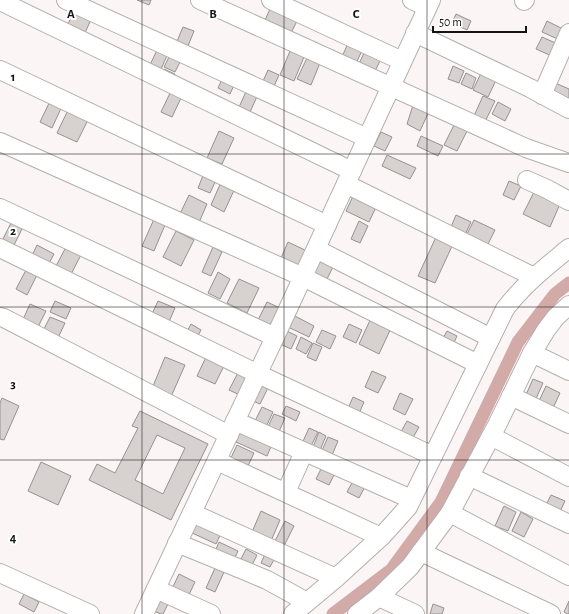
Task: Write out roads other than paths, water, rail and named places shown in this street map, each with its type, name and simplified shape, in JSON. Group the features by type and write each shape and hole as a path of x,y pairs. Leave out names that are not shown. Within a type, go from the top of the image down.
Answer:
{"street":[{"path":"66,0 367,138"},
{"path":"200,0 526,148 569,163"},
{"path":"271,0 402,61"},
{"path":"0,1 349,177 534,277"},
{"path":"144,614 258,374 415,34 423,2"},
{"path":"542,95 569,33"},
{"path":"415,34 569,109"},
{"path":"0,70 327,225"},
{"path":"0,142 303,277 478,364"},
{"path":"527,180 569,201"},
{"path":"0,208 275,337"},
{"path":"0,248 258,374 433,456"},
{"path":"293,614 382,537 408,507 490,338 506,309 514,298 534,277 569,248"},
{"path":"316,249 490,338"},
{"path":"360,613 410,567 450,513 491,436 532,353 556,317 568,308"},
{"path":"0,317 232,428 304,452 412,499"},
{"path":"532,353 569,371"},
{"path":"511,396 569,424"},
{"path":"491,436 569,476"},
{"path":"286,492 304,452"},
{"path":"217,460 382,537"},
{"path":"469,476 569,524"},
{"path":"192,513 336,578"},
{"path":"450,513 569,576"},
{"path":"177,544 267,580 307,602"},
{"path":"421,552 544,613"},
{"path":"0,573 90,614"},
{"path":"156,589 211,614"},
{"path":"379,597 415,614"}],"waterway":[{"path":"333,614 391,570 441,502 518,342 555,294 569,283"}]}
